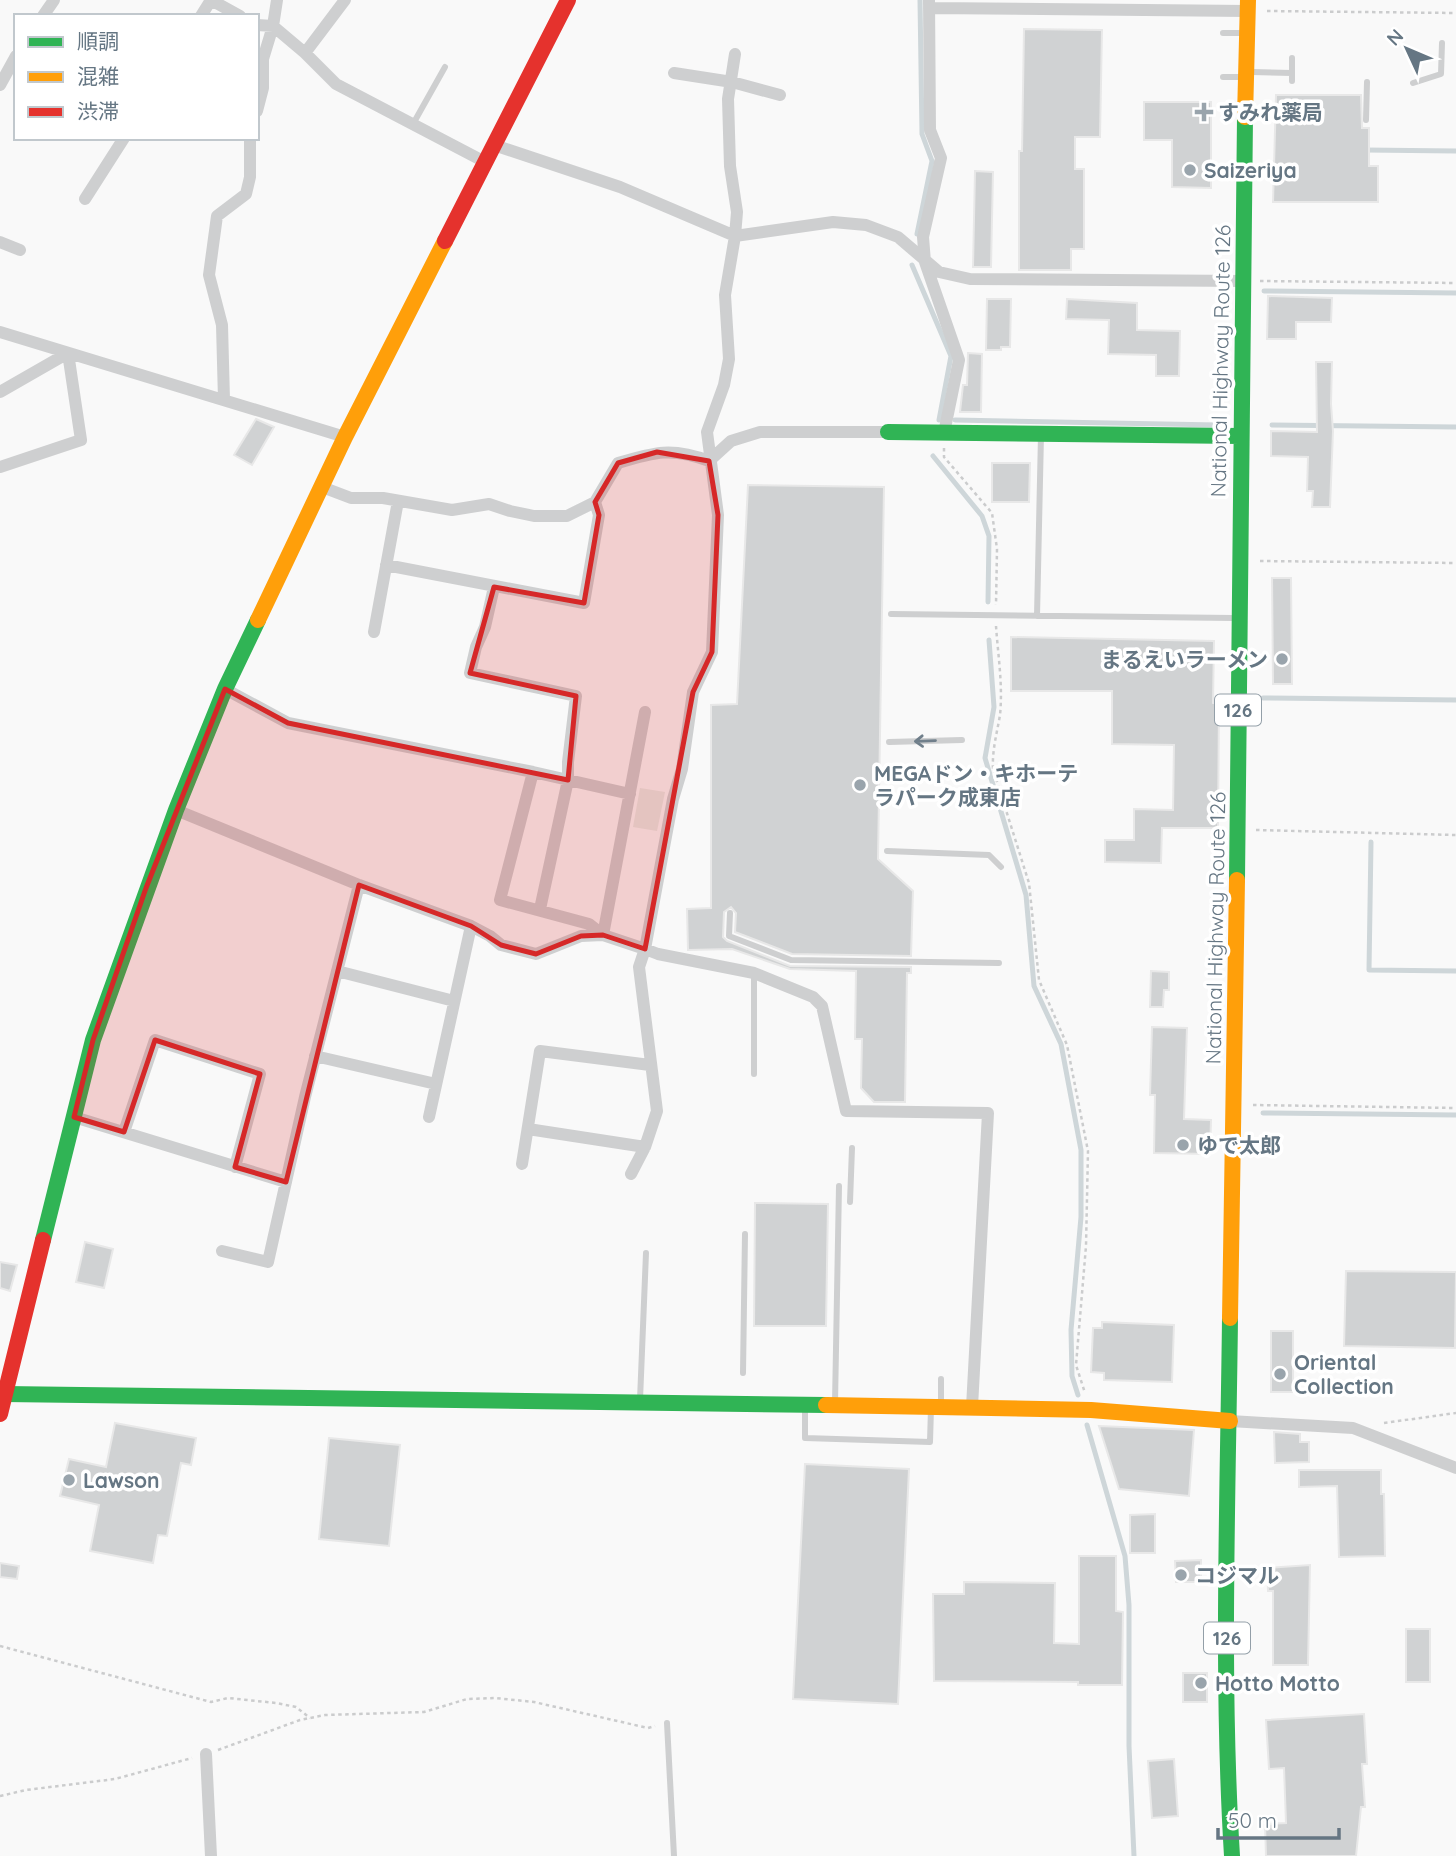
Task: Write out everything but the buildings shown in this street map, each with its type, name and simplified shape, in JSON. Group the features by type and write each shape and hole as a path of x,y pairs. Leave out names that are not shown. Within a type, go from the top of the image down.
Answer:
{"main road":[{"path":"0,1413 2,1394 93,1040 176,810 225,689 345,437 568,0"},
{"name":"National Highway Route 126","path":"1231,1856 1226,1611 1247,5"},
{"path":"888,432 1240,436"},
{"path":"2,1394 972,1406 1091,1410 1230,1421"}],"street":[{"path":"211,0 236,14"},
{"path":"259,103 263,88 263,58 273,26 276,0"},
{"path":"306,53 345,0"},
{"path":"944,433 959,360 925,262 923,237 941,158 930,130 929,4 1247,5"},
{"path":"259,25 273,26 306,53 336,84 485,162"},
{"path":"631,1174 645,1147 657,1111 639,967 645,949 673,799 682,769 693,692 712,652 718,515 707,432 724,385 729,359 725,295 736,236 737,212 730,166 729,99 734,54"},
{"path":"0,85 14,60"},
{"path":"674,73 732,82 780,95"},
{"path":"85,199 123,140"},
{"path":"223,400 222,325 209,275 217,216 246,194 250,177 246,140"},
{"path":"494,145 620,187 736,236 833,222 866,225 898,237 939,272 970,279 1243,281"},
{"path":"0,242 20,250"},
{"path":"0,332 345,437"},
{"path":"0,392 68,353"},
{"path":"0,467 81,440 68,353"},
{"path":"709,461 731,441 760,432 888,432"},
{"path":"322,487 351,498 383,498 452,510 489,504 534,516 567,516 595,502 618,463 657,452 688,453 709,461"},
{"path":"374,632 398,501"},
{"path":"386,565 584,603 598,515 595,502"},
{"path":"494,587 471,673 576,696 568,780 540,909"},
{"path":"225,689 288,723 630,794"},
{"path":"603,935 645,712"},
{"path":"533,772 500,900 589,924 603,935 658,954 754,974 813,997 822,1006 846,1111 988,1113 972,1406"},
{"path":"176,810 359,885 471,926 501,945 536,954 580,936 603,935"},
{"path":"222,1251 268,1262 315,1056 359,885"},
{"path":"429,1117 471,926"},
{"path":"337,971 454,1001"},
{"path":"124,1132 155,1040 260,1074 235,1167"},
{"path":"522,1164 540,1051 650,1066"},
{"path":"315,1056 436,1084"},
{"path":"74,1116 286,1182"},
{"path":"528,1129 645,1147"},
{"path":"1230,1421 1353,1428 1456,1468"},
{"path":"206,1754 211,1856"}],"lane":[{"path":"1223,33 1247,33"},
{"path":"1413,83 1441,74 1442,43"},
{"path":"1292,58 1292,81"},
{"path":"413,124 445,66"},
{"path":"1223,77 1292,73"},
{"path":"1366,120 1367,82"},
{"path":"1037,615 1041,435"},
{"path":"891,614 1239,618"},
{"path":"888,742 962,740"},
{"path":"887,852 989,855 1001,867"},
{"path":"730,913 729,936 791,960 999,963"},
{"path":"754,974 754,1074"},
{"path":"850,1202 852,1148"},
{"path":"835,1405 839,1186"},
{"path":"743,1373 745,1234"},
{"path":"640,1402 646,1253"},
{"path":"805,1404 805,1438 930,1442 941,1379"},
{"path":"667,1723 674,1856"}],"path":[{"path":"1247,5 1456,13"},
{"path":"1243,281 1456,283"},
{"path":"944,433 944,457 992,513 997,549 995,615 1001,691 993,769 1029,883 1039,980 1067,1045 1088,1151 1086,1247 1076,1365 1091,1410"},
{"path":"1239,561 1456,563"},
{"path":"1238,830 1456,835"},
{"path":"1234,1105 1456,1108"},
{"path":"1353,1428 1456,1413"},
{"path":"0,1646 211,1702 228,1698 296,1707 310,1718"},
{"path":"0,1796 26,1790 115,1779 206,1754 310,1718 326,1715 424,1712 467,1699 495,1698 534,1702 648,1728 667,1723"}],"highlighted area":[{"path":"657,452 709,461 718,515 712,652 693,692 645,949 603,935 581,936 536,954 501,945 471,926 359,885 286,1182 235,1167 260,1074 155,1040 124,1132 74,1117 93,1040 146,888 225,689 288,723 568,780 576,696 470,673 494,587 584,603 599,515 595,502 618,463"}],"shaded area":[{"path":"640,788 665,792 657,831 633,827"}],"waterway":[{"path":"917,234 932,161 922,134 920,0"},
{"path":"1365,150 1456,151"},
{"path":"912,265 951,356 939,420"},
{"path":"1264,291 1456,293"},
{"path":"955,420 1218,425"},
{"path":"1272,425 1456,427"},
{"path":"933,456 982,516 989,536 988,602"},
{"path":"989,640 994,707 985,758 1026,895 1034,986 1061,1044 1081,1150 1081,1217 1071,1330 1072,1376 1078,1395"},
{"path":"1263,698 1456,700"},
{"path":"1371,842 1369,970 1456,971"},
{"path":"1263,1113 1456,1115"},
{"path":"1087,1425 1125,1556 1129,1605 1129,1746 1134,1856"}],"traffic: fast":[{"path":"1237,880 1245,117"},
{"path":"888,432 1240,436"},
{"path":"43,1240 93,1040 176,810 225,689 258,620"},
{"path":"1230,1318 1226,1654 1232,1856"},
{"path":"4,1394 826,1405"}],"traffic: slow":[{"path":"1245,117 1248,0"},
{"path":"258,620 345,437 445,241"},
{"path":"1230,1318 1237,880"},
{"path":"826,1405 1091,1410 1230,1421"}],"traffic: jam":[{"path":"445,241 568,0"},
{"path":"0,1414 43,1240"}],"place":[{"name":"すみれ薬局","path":"1204,112"},
{"name":"Saizeriya","path":"1190,170"},
{"name":"まるえいラーメン","path":"1282,659"},
{"name":"MEGAドン・キホーテ ラパーク成東店","path":"860,785"},
{"name":"ゆで太郎","path":"1183,1145"},
{"name":"Oriental Collection","path":"1280,1374"},
{"name":"Lawson","path":"69,1480"},
{"name":"コジマル","path":"1181,1575"},
{"name":"Hotto Motto","path":"1201,1683"}]}
